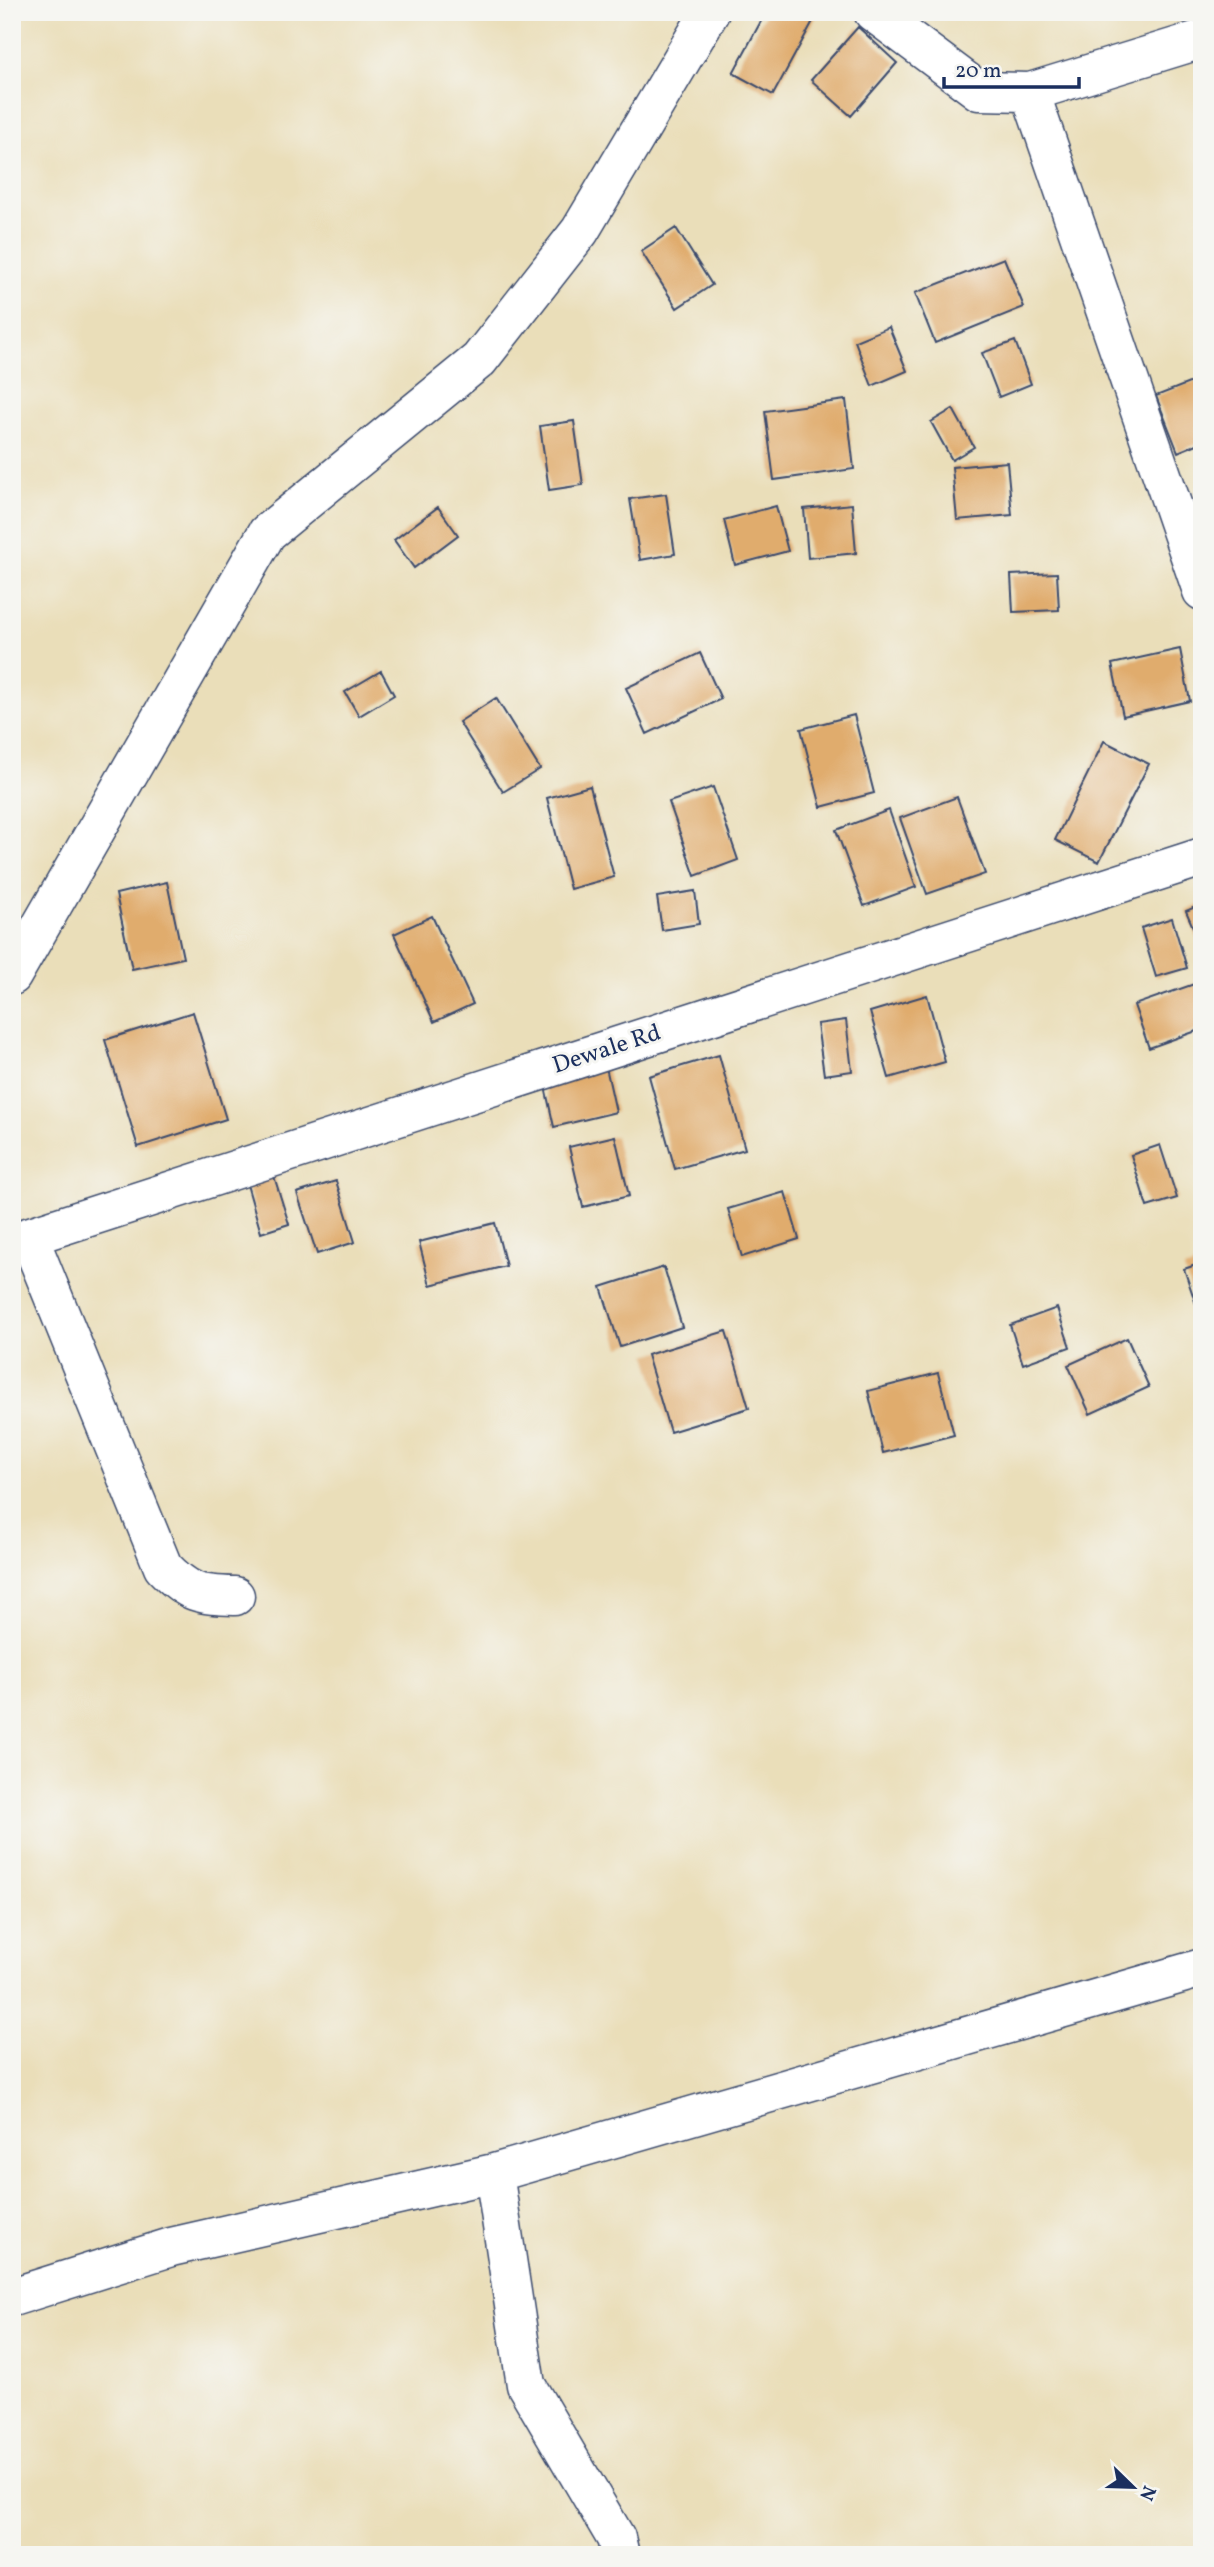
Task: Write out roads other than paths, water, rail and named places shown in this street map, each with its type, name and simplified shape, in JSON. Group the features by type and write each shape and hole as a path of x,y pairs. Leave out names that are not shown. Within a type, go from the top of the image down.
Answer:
{"street":[{"path":"12,976 267,533 479,360 580,231 710,12"},
{"path":"873,12 979,91 1030,92 1202,39"},
{"path":"1030,92 1202,591"},
{"name":"Dewale Rd","path":"21,1240 1202,857"},
{"path":"21,1240 163,1567 178,1583 201,1595 235,1596"},
{"path":"12,2297 171,2247 494,2173 1202,1968"},
{"path":"494,2173 526,2385 616,2538 620,2555"}]}
